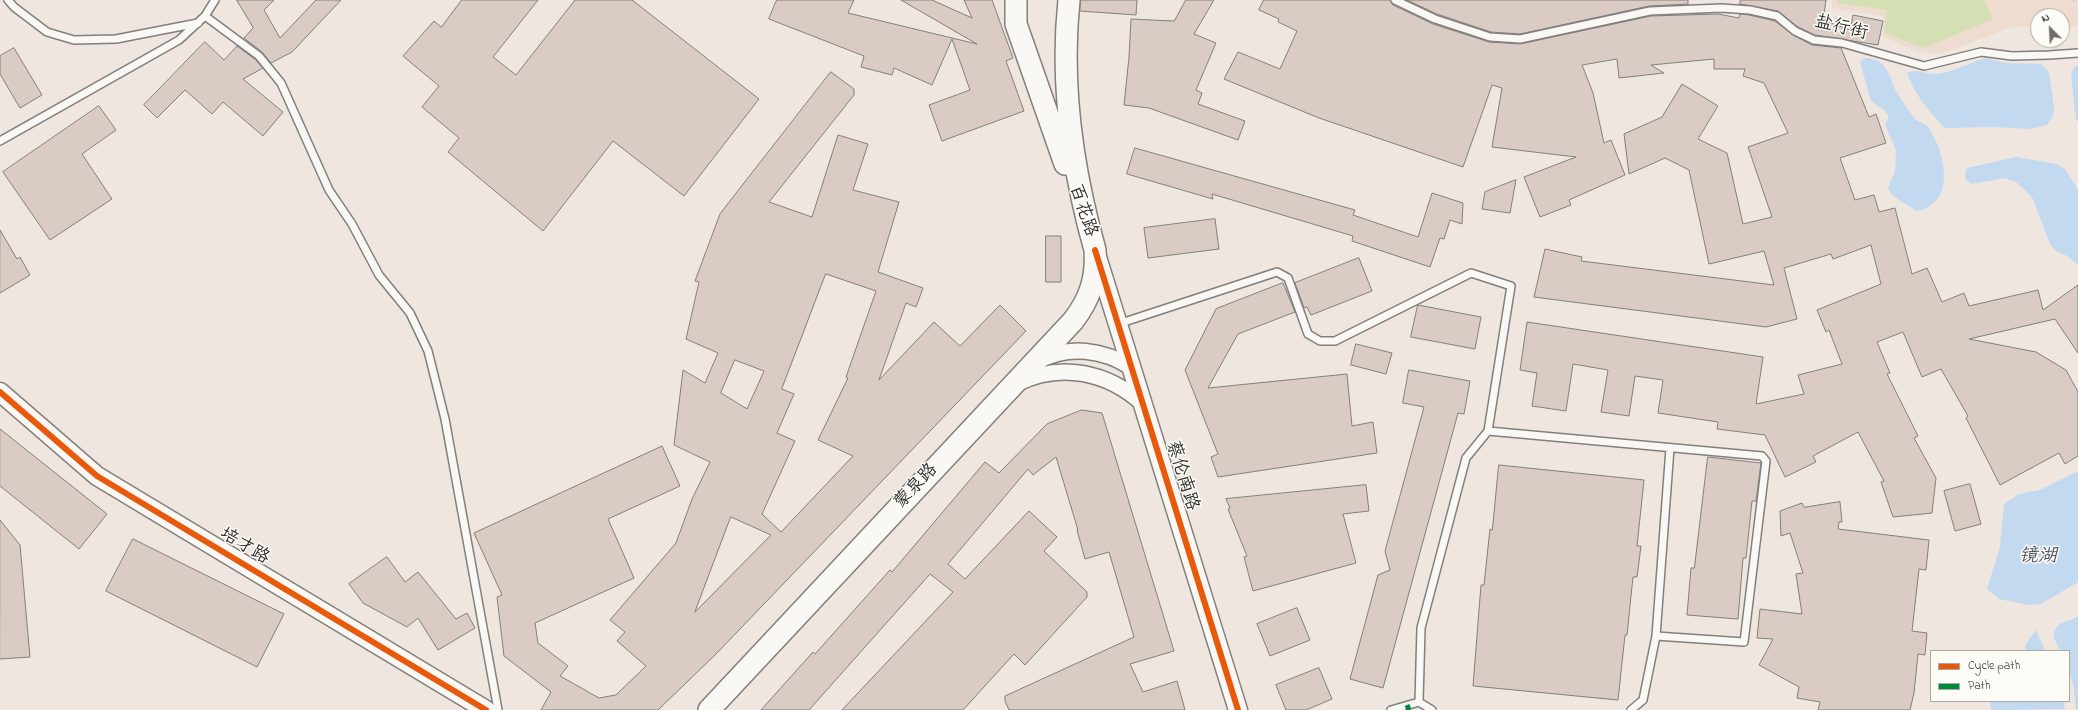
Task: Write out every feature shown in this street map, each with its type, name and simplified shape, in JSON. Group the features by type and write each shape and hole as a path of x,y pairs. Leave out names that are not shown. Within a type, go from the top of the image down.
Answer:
{"main road":[{"path":"1008,0 1016,24"},
{"name":"百花路","path":"1016,0 1016,24 1095,250"},
{"name":"百花路","path":"1069,0 1066,56 1070,135 1084,212 1095,250"},
{"name":"蒙泉路","path":"709,710 1073,321 1088,298 1095,274 1095,250"}],"street":[{"name":"蔡伦南路","path":"1095,250 1238,710"},
{"path":"1032,364 1056,353 1083,350 1109,355 1132,368"},
{"path":"1013,385 1039,375 1066,371 1080,372 1108,380 1132,394 1143,404"},
{"name":"培才路","path":"0,392 97,476 486,710"}],"lane":[{"path":"8,0 14,7 47,32 74,40 116,39 198,23"},
{"path":"0,141 179,40 205,16 215,0"},
{"name":"盐行街","path":"1395,0 1435,19 1490,37 1520,39 1650,11 1721,8 1750,10 1777,16 1795,32 1814,40 1842,43 1924,66 1981,52 2012,56 2049,56 2078,53"},
{"path":"205,16 259,56 281,83 329,190 352,224 379,275 410,313 428,351 445,419 498,710"},
{"path":"1118,324 1277,272 1288,278 1308,334 1320,342 1335,341 1471,273 1511,286 1488,430 1466,458 1421,628 1419,702"},
{"path":"1488,430 1762,456 1766,460 1744,642 1656,636"},
{"path":"1631,710 1643,700 1656,636 1670,448"},
{"path":"1391,710 1419,702 1432,710"}],"shaded area":[{"path":"1832,0 2078,0 2078,26 2070,26 2070,8 2030,8 2030,27 2012,27 1941,54 1918,52 1882,36 1883,16 1832,8"}],"green space":[{"path":"1838,0 1984,0 1993,19 1924,48 1884,33 1887,10 1838,3"}],"water":[{"path":"1865,58 1873,59 1883,65 1887,70 1897,93 1907,108 1916,120 1929,128 1935,138 1940,150 1944,176 1943,188 1938,198 1930,206 1917,211 1893,196 1888,188 1895,171 1896,150 1885,125 1889,117 1884,110 1871,101 1860,62"},
{"path":"1986,58 2005,63 2041,64 2049,72 2054,108 2053,116 2047,125 2031,129 1994,127 1945,128 1923,103 1914,89 1907,73 1914,71 1931,74 1941,73 1954,70"},
{"path":"2078,65 2078,122 2076,120 2071,76 2073,69"},
{"path":"2016,157 2057,164 2065,169 2078,190 2078,265 2067,256 2056,251 2050,244 2032,197 2016,182 2005,178 1971,184 1966,180 1965,173 1967,168"},
{"name":"镜湖","path":"2078,471 2078,582 2041,604 2029,605 1999,599 1987,589 2000,547 2004,504 2019,494 2040,490"},
{"name":"镜湖","path":"2078,617 2078,710 2076,710 2073,683 2070,676 2070,650 2060,650 2054,638 2054,631 2059,624"},
{"path":"2036,630 2045,650 2025,650 2026,644"},
{"path":"1990,702 2063,702 2065,709 1991,710"}],"building":[{"path":"237,0 274,0 264,10 280,38 316,0 341,0 292,52 271,63 262,52 244,38 253,28"},
{"path":"462,0 538,0 493,57 516,75 575,0 632,0 759,99 684,196 613,141 543,231 448,152 459,138 422,107 439,86 403,56 434,21 441,27"},
{"path":"777,0 854,0 848,13 977,44 901,0 932,0 972,18 964,0 992,0 1013,58 1006,61 1024,111 942,141 929,105 970,90 952,39 932,85 894,68 892,75 861,67 864,56 769,19"},
{"path":"1081,0 1137,0 1136,15 1080,11"},
{"path":"1186,0 1214,0 1194,34 1216,43 1196,90 1202,93 1198,104 1245,121 1238,140 1149,108 1124,105 1131,19 1174,21"},
{"path":"1264,0 1390,0 1393,5 1433,24 1489,42 1520,44 1651,16 1718,14 1739,18 1740,14 1775,21 1793,35 1812,45 1841,48 1869,117 1876,114 1886,143 1840,158 1855,200 1874,195 1879,212 1895,208 1912,274 1927,268 1942,302 1964,293 1969,306 2038,290 2043,310 2078,285 2078,353 2055,319 1969,339 2036,352 2066,370 2078,392 2078,456 2065,464 2059,453 2000,485 1966,418 1968,416 1941,369 1922,377 1903,332 1877,342 1890,373 1887,374 1918,436 1914,438 1936,478 1932,513 1893,517 1881,482 1884,481 1858,432 1813,456 1816,462 1785,477 1765,435 1717,429 1718,422 1658,413 1663,380 1635,376 1629,416 1601,412 1608,370 1573,364 1566,411 1532,406 1537,373 1520,370 1527,322 1763,357 1756,404 1804,394 1798,375 1842,364 1829,330 1826,332 1817,310 1881,284 1871,245 1833,259 1831,254 1784,268 1797,319 1766,327 1534,297 1545,249 1582,257 1581,261 1774,285 1764,251 1709,264 1689,170 1665,158 1629,174 1624,134 1662,117 1682,84 1718,106 1698,139 1727,153 1743,224 1772,217 1748,147 1788,133 1764,83 1743,76 1745,69 1714,69 1714,59 1651,65 1664,73 1619,78 1617,59 1582,65 1593,93 1604,143 1611,140 1625,175 1569,200 1571,205 1540,217 1524,177 1576,157 1492,147 1502,88 1492,85 1463,167 1319,118 1224,79 1238,52 1280,69 1297,31 1278,22 1279,19 1259,10"},
{"path":"1407,0 1688,0 1688,4 1649,6 1520,34 1491,32 1437,14"},
{"path":"1741,0 1826,0 1823,20 1850,30 1853,15 1883,21 1878,45 1815,35 1798,27 1778,11 1740,4"},
{"path":"205,42 224,60 237,46 256,60 263,68 243,79 283,112 263,136 223,102 212,114 185,90 157,118 144,105"},
{"path":"14,48 42,95 20,108 0,74 0,56"},
{"path":"831,72 854,89 854,95 769,202 812,217 838,135 868,144 853,190 899,202 878,272 923,288 916,307 906,303 879,380 934,322 960,346 1000,305 1026,331 716,654 658,710 541,710 551,692 504,656 497,597 502,595 474,533 662,446 680,486 608,519 634,578 535,623 538,643 568,666 560,676 599,698 616,695 646,666 617,641 625,632 610,620 676,543 692,499 710,462 674,445 683,370 705,383 718,353 686,339 699,282 695,281 720,214","holes":["826,274 876,291 846,377 848,378 818,440 853,456 781,532 762,514 795,441 777,433 794,394 782,389","735,360 764,371 747,409 721,393","731,517 771,535 695,612"]},
{"path":"99,106 116,130 82,154 112,199 50,240 3,172"},
{"path":"1135,148 1355,210 1353,215 1418,237 1432,193 1463,203 1462,224 1450,220 1444,239 1440,238 1430,267 1352,241 1353,236 1212,194 1213,199 1127,174"},
{"path":"1516,180 1510,213 1482,209 1485,192"},
{"path":"1215,219 1219,249 1148,258 1144,228"},
{"path":"0,230 17,259 20,257 30,275 0,293"},
{"path":"1046,236 1061,236 1061,282 1046,282"},
{"path":"1359,258 1372,291 1311,315 1307,307 1304,308 1295,283"},
{"path":"1283,283 1295,312 1238,334 1208,388 1347,374 1352,426 1373,422 1377,453 1218,477 1211,457 1218,454 1185,370 1216,309"},
{"path":"1418,305 1481,317 1475,349 1411,337"},
{"path":"1356,344 1392,353 1386,374 1351,365"},
{"path":"1409,370 1470,381 1464,414 1458,413 1383,688 1350,679 1378,575 1390,570 1385,551 1424,407 1403,403"},
{"path":"1082,410 1102,413 1174,651 1130,664 1143,692 1177,681 1185,710 1009,710 1005,701 1005,696 1134,637 1109,552 1085,559 1056,457 1033,475 1028,469 948,564 965,579 1029,511 1057,537 1044,551 1087,592 1087,597 1025,665 1014,654 963,710 842,710 953,592 930,574 809,710 761,710 813,652 815,654 890,570 892,572 985,462 999,473 1047,424"},
{"path":"0,429 107,514 79,549 0,486"},
{"path":"1708,457 1761,463 1756,501 1752,501 1746,558 1743,558 1738,619 1687,615 1691,568 1694,568"},
{"path":"1499,465 1644,480 1637,546 1641,546 1637,577 1633,577 1618,700 1473,686 1481,585 1484,585"},
{"path":"1970,484 1981,524 1955,531 1944,491"},
{"path":"1366,485 1369,511 1343,514 1356,563 1253,591 1244,557 1247,556 1228,509 1230,508 1226,499"},
{"path":"1840,502 1842,522 1839,522 1838,529 1929,540 1926,570 1919,569 1912,631 1927,633 1925,655 1918,654 1914,693 1910,710 1818,710 1820,702 1797,698 1799,687 1759,665 1773,639 1757,638 1760,609 1802,614 1796,574 1803,573 1790,533 1781,536 1780,511 1802,503 1804,507"},
{"path":"0,520 20,545 30,657 0,659"},
{"path":"133,539 284,614 257,667 106,591"},
{"path":"387,557 405,582 418,572 456,619 467,613 475,628 438,650 418,618 407,627 363,603 349,584"},
{"path":"1297,608 1310,640 1270,656 1257,624"},
{"path":"1319,668 1332,699 1306,710 1286,710 1276,685"}],"marked path":[{"path":"1407,705 1409,710"}],"cycle path":[{"path":"1095,250 1238,710"},
{"path":"0,392 97,476 486,710"}]}
